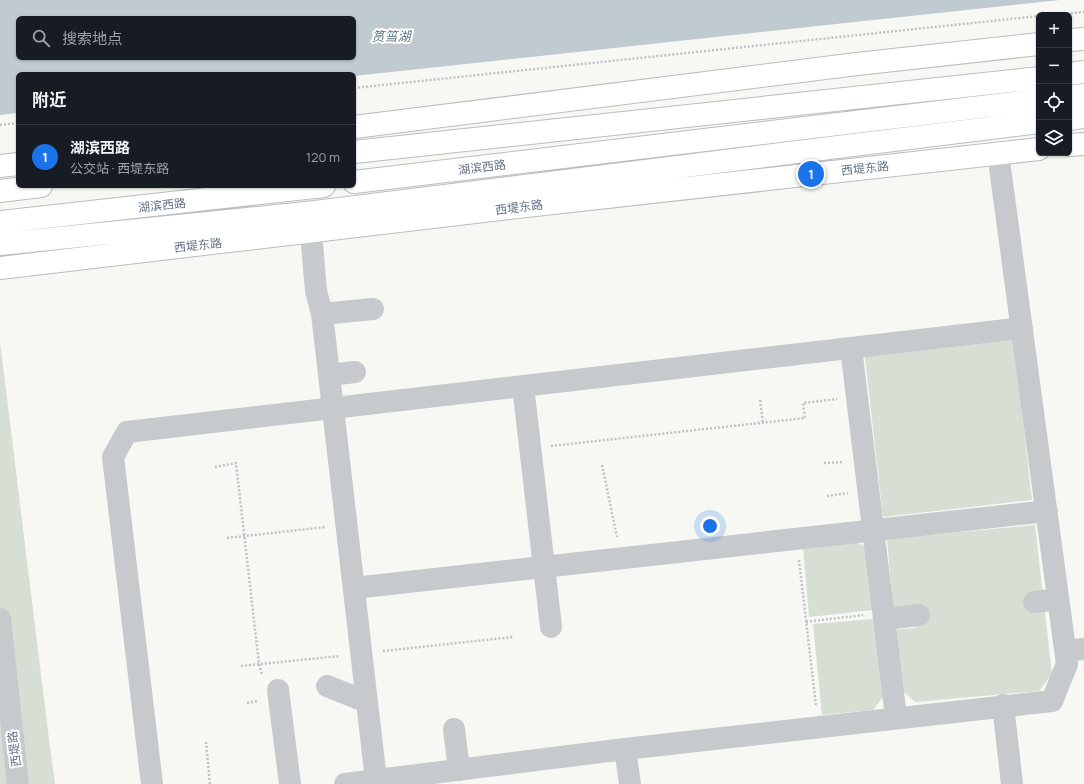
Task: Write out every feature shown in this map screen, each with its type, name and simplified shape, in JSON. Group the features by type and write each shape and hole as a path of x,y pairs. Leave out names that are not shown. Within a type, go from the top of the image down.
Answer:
{"main road":[{"path":"1072,40 1084,39"},
{"path":"356,127 857,64 1036,44"},
{"path":"1072,74 1084,72"},
{"path":"356,152 1036,78"},
{"path":"1072,96 1084,95"},
{"name":"湖滨西路","path":"356,182 1036,100"},
{"path":"946,111 1001,127"},
{"path":"1072,119 1084,117"},
{"path":"0,244 315,212 1036,122"},
{"path":"1072,145 1084,144"},
{"name":"西堤东路","path":"0,268 526,206 1036,149"},
{"path":"0,166 16,164"},
{"path":"0,190 20,188"},
{"name":"湖滨西路","path":"0,222 306,188"}],"street":[{"path":"345,784 459,770 482,776 625,749 1003,705 1052,701 1067,664 1075,650 1058,599 998,153"},
{"path":"311,232 316,291 322,314 376,780"},
{"path":"322,314 373,309"},
{"path":"152,784 113,457 127,432 1022,328"},
{"path":"851,348 896,718"},
{"path":"329,375 355,372"},
{"path":"523,386 551,627"},
{"path":"354,588 621,557 1047,511"},
{"path":"1034,602 1058,599"},
{"path":"884,616 919,615"},
{"name":"西堤路","path":"0,618 18,784"},
{"path":"270,684 290,784"},
{"path":"327,686 367,702"},
{"path":"1003,705 1012,784"},
{"path":"454,729 459,770"},
{"path":"625,749 630,784"}],"path":[{"path":"1072,13 1084,12"},
{"path":"356,88 1036,16"},
{"path":"0,125 16,123"},
{"path":"531,448 805,418 803,403 858,397"},
{"path":"760,400 763,423"},
{"path":"215,467 236,463 259,664 270,684"},
{"path":"602,465 621,557"},
{"path":"227,538 346,524"},
{"path":"796,538 818,726"},
{"path":"806,622 884,616"},
{"path":"206,742 210,784"}],"shaded area":[{"path":"1014,340 1032,500 883,517 865,357"},
{"path":"0,342 49,739 55,784 0,784"},
{"path":"1035,525 1052,674 1039,691 915,702 898,687 892,630 915,628 927,618 926,605 893,608 887,539"},
{"path":"856,542 866,547 873,610 809,617 803,547"},
{"path":"872,619 880,633 883,697 873,710 822,715 813,624"}],"water":[{"name":"筼筜湖","path":"0,0 1060,0 356,76 356,72 16,72 16,113 0,115"}],"place":[{"name":"湖滨西路","path":"811,174"}]}
